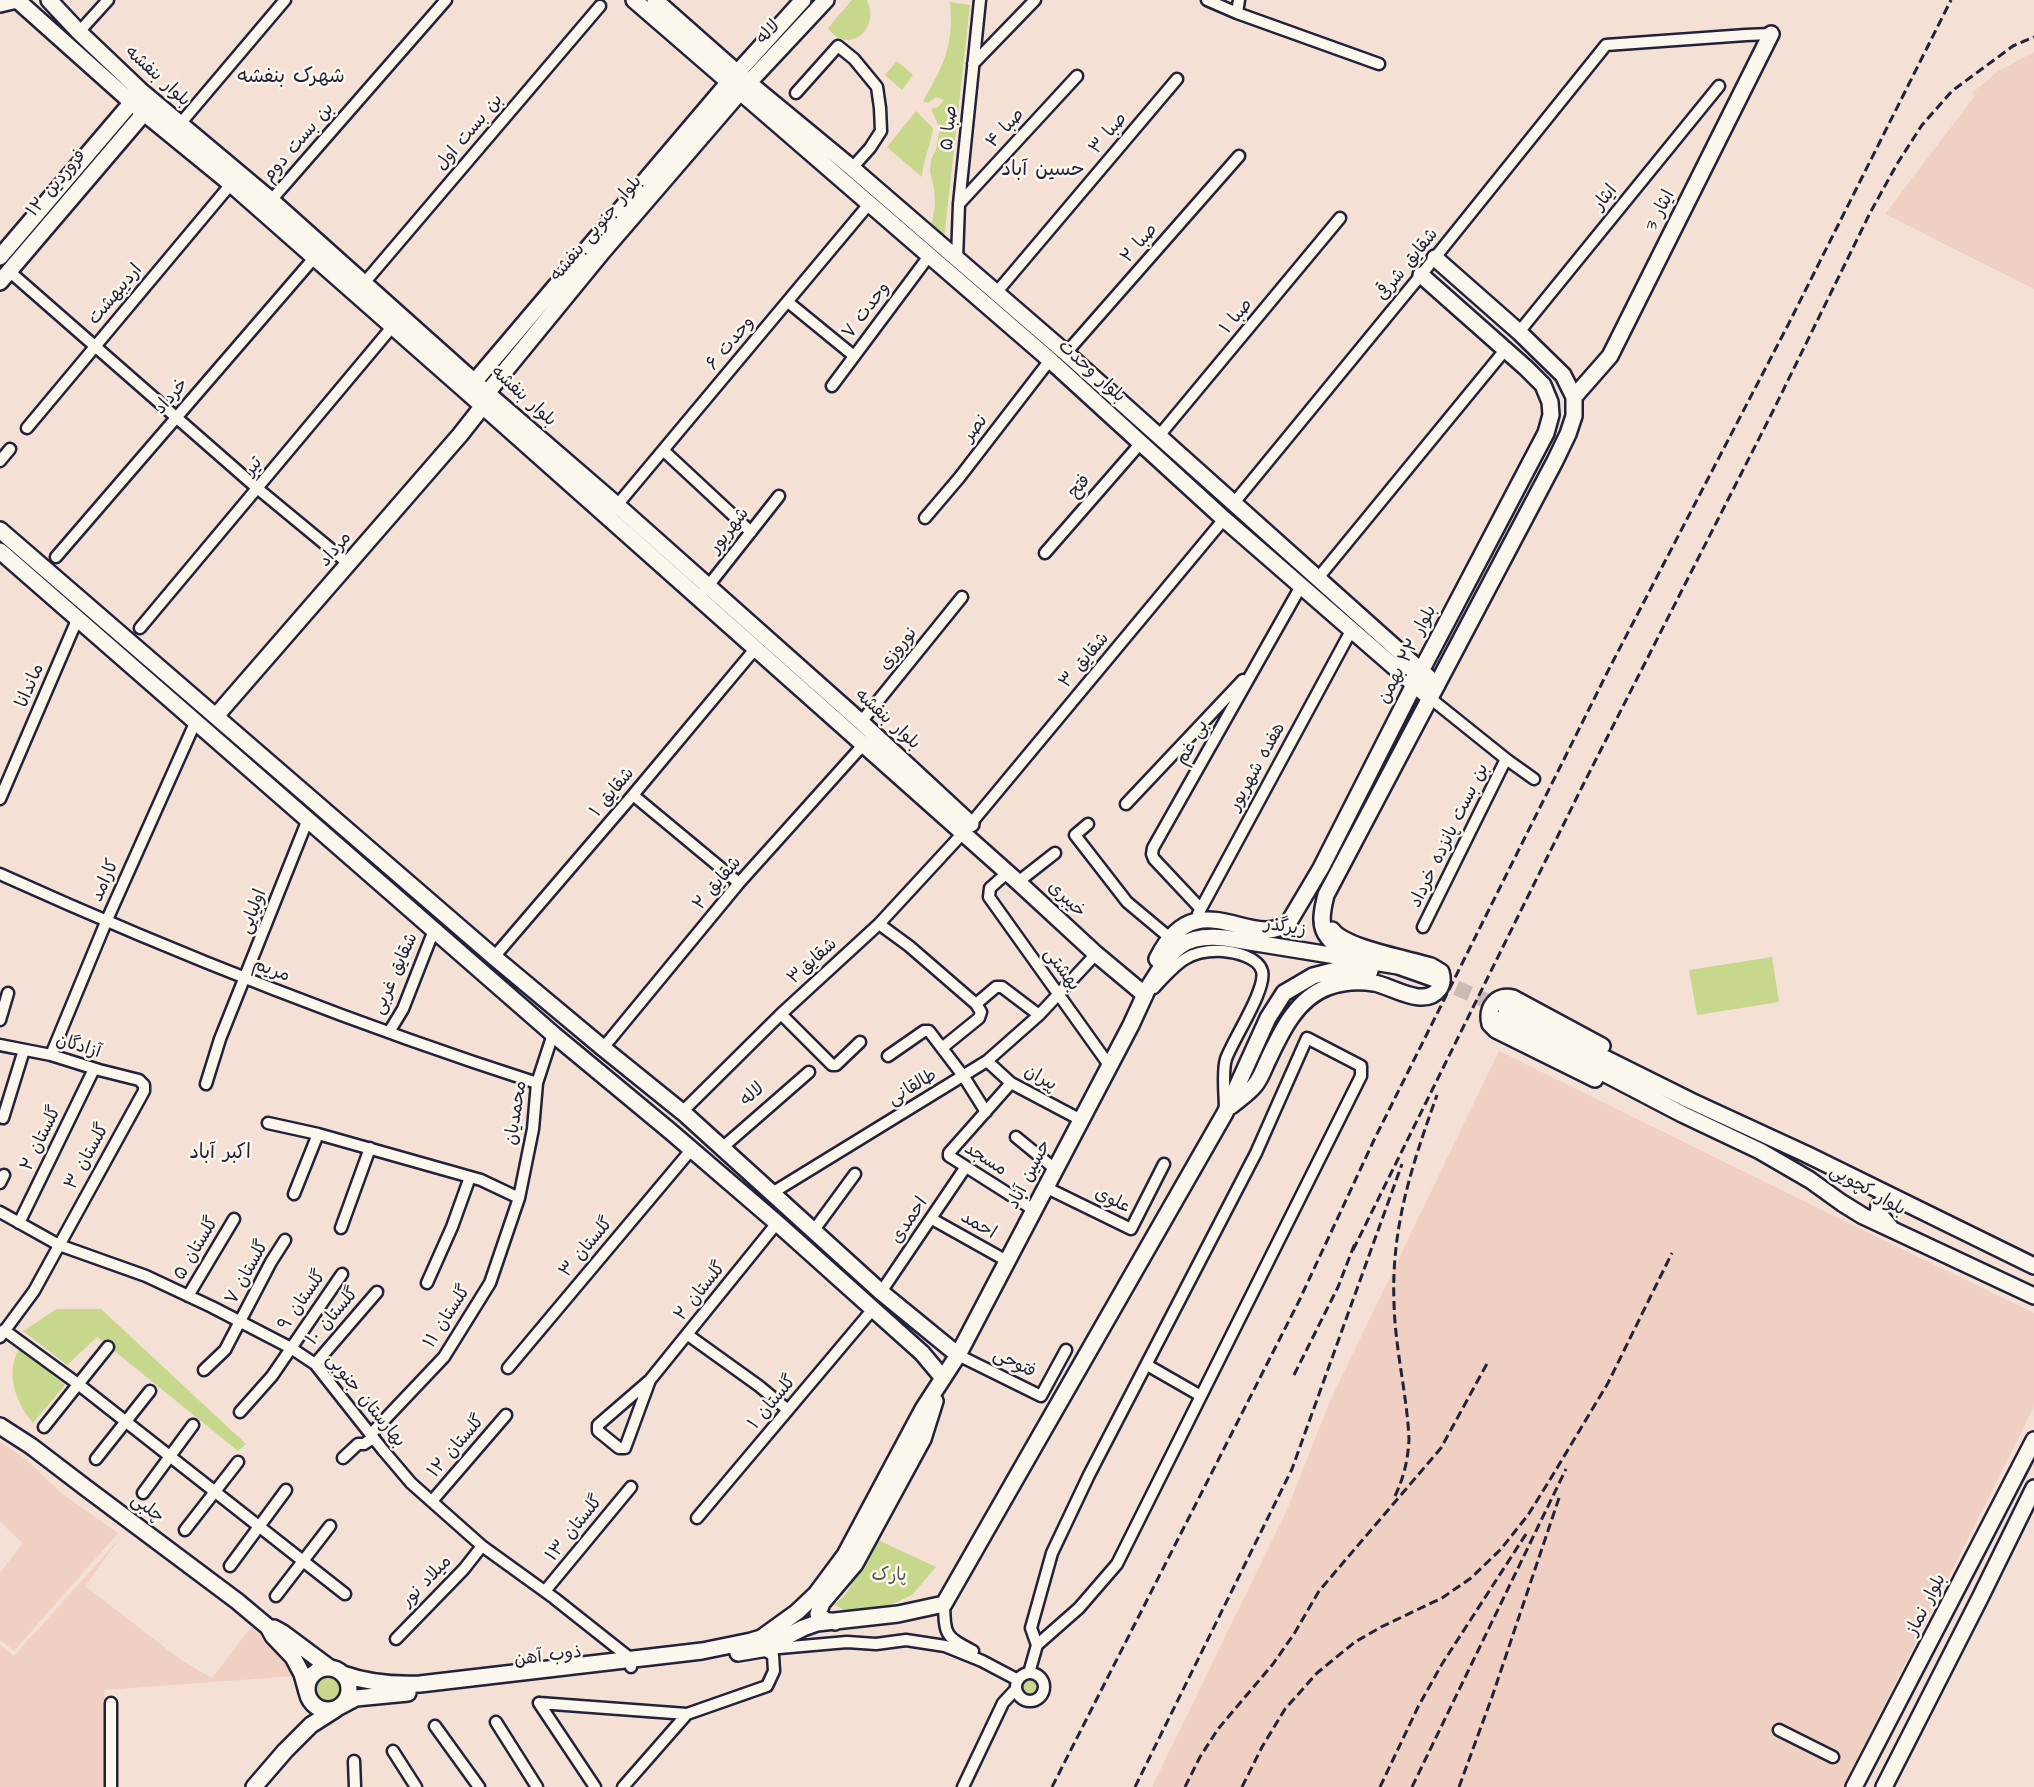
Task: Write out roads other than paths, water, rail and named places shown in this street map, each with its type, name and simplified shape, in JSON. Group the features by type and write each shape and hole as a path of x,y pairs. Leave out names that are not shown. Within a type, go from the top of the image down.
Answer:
{"main road":[{"path":"0,4 17,0 132,101 132,114 144,112"},
{"name":"بلوار بنفشه","path":"49,0 79,32 132,101 144,112 231,184 392,327 471,386"},
{"path":"634,0 739,82"},
{"path":"655,0 739,82"},
{"name":"لاله","path":"739,82 803,0"},
{"name":"لاله","path":"739,82 826,0"},
{"name":"ایثار 3","path":"1574,397 1610,356 1771,34"},
{"name":"بلوار وحدت","path":"739,82 852,168 1066,353 1078,375 1140,444 1352,629 1397,660"},
{"name":"بلوار وحدت","path":"739,82 869,204 1050,360 1078,375 1158,437 1318,578 1397,660 1433,691"},
{"name":"بلوار جنوبی بنفشه","path":"471,386 739,82"},
{"name":"بلوار جنوبی بنفشه","path":"485,400 739,82"},
{"name":"فروردین ۱۲","path":"0,257 132,101"},
{"name":"بلوار بنفشه","path":"144,112 180,124 271,200 364,282 485,400 703,592 861,722 908,776 967,828"},
{"name":"فروردین ۱۲","path":"5,276 144,112"},
{"path":"761,1644 817,1623 898,1614 944,1604 1225,1113 1268,1018 1284,993 1312,976 1348,963 1323,931 1321,915 1326,895 1564,443 1574,416 1574,397 1563,375 1519,332 1435,258"},
{"name":"بلوار ۲۲ بهمن","path":"1197,914 1210,920 1270,930 1281,928 1298,909 1546,433 1551,415 1550,402 1543,385 1421,275"},
{"name":"مرداد","path":"216,716 349,564 485,400"},
{"path":"0,530 494,957 700,1127 881,1292 958,1355"},
{"path":"0,551 553,1034 777,1223 922,1353 943,1378"},
{"name":"بلوار بنفشه","path":"703,592 755,649 863,745 908,776"},
{"path":"1346,819 1362,828"},
{"name":"خیبری","path":"967,828 1012,877 1096,954 1145,995"},
{"path":"1225,1113 1256,1084 1278,1038 1295,1012 1316,993 1329,987 1352,982 1374,983 1420,997 1434,994 1441,987 1443,979 1441,972 1431,966 1352,944 1337,937 1329,926 1327,914 1342,879 1347,857"},
{"path":"391,891 397,892 402,889 403,877"},
{"path":"413,910 411,904 414,899 425,896"},
{"path":"1145,995 1151,972 1170,938 1197,914"},
{"name":"زیرگذر","path":"1145,995 1172,952 1180,945 1199,937 1225,938 1348,963 1398,966 1433,983"},
{"name":"حسین آباد","path":"761,1644 816,1594 845,1555 923,1409 958,1355 1145,995"},
{"path":"1501,998 1513,998 1670,1082 1687,1107 1653,1108 1496,1030 1490,1024 1490,1008 1495,1001 1501,998"},
{"path":"1503,1014 1687,1107"},
{"name":"بلوار کچویی","path":"1687,1107 1806,1154 2034,1266"},
{"name":"بلوار کچویی","path":"1687,1107 1810,1180 1849,1208 2034,1296"},
{"path":"670,1131 679,1129 684,1124 684,1114"},
{"path":"688,1147 686,1133 692,1128 700,1127"},
{"path":"1892,1230 1878,1213 1879,1206 1883,1201 1902,1202"},
{"path":"922,1353 930,1351 936,1345 936,1336"},
{"name":"حسین آباد","path":"836,1622 825,1620 818,1614 822,1603 855,1564 923,1439 943,1378"},
{"name":"چلبی","path":"0,1426 237,1601 268,1627"},
{"name":"بلوار نماز","path":"1854,1787 2034,1440"},
{"path":"1884,1787 2034,1488"},
{"path":"1946,1611 1953,1623 1961,1625 1968,1622"},
{"path":"268,1627 276,1628 284,1633 337,1671 348,1684 349,1690 348,1696 338,1708 329,1711 311,1703 302,1674 293,1657 273,1636 268,1627"},
{"path":"1932,1637 1949,1632 1956,1645"},
{"name":"ذوب آهن","path":"337,1671 380,1683 420,1684 631,1663 703,1659 761,1644"},
{"name":"ذوب آهن","path":"254,1787 311,1725 356,1698 631,1663"},
{"path":"307,1692 307,1685 313,1674 324,1668 337,1671"}],"street":[{"path":"79,32 108,0"},
{"path":"180,124 285,0"},
{"name":"بن بست دوم","path":"261,212 446,0"},
{"name":"صبا ۵","path":"957,259 959,204 980,0"},
{"path":"973,64 1035,0"},
{"path":"1207,0 1379,64"},
{"path":"1237,13 1239,0"},
{"name":"بن بست اول","path":"364,282 600,6"},
{"name":"شقایق شرقی","path":"1233,504 1606,45 1771,34"},
{"path":"796,93 837,46 854,59 877,87 881,130 870,148 852,168"},
{"name":"صبا ۴","path":"959,204 1077,76"},
{"name":"صبا ۳","path":"996,292 1177,79"},
{"name":"ایثار","path":"1519,332 1719,86"},
{"name":"صبا ۲","path":"1066,353 1239,156"},
{"name":"اردیبهشت","path":"27,428 231,184"},
{"name":"وحدت ۶","path":"613,511 869,204"},
{"name":"صبا ۱","path":"1158,437 1340,218"},
{"name":"وحدت ۷","path":"832,386 929,256"},
{"name":"خرداد","path":"56,557 314,258"},
{"path":"5,276 95,346 257,488 349,564"},
{"path":"788,302 854,356"},
{"name":"تیر","path":"141,628 392,327"},
{"path":"1318,578 1505,350"},
{"name":"نصر","path":"926,518 1050,360"},
{"name":"فتح","path":"1045,553 1140,444"},
{"path":"0,461 9,449"},
{"path":"664,451 751,532"},
{"name":"شهریور","path":"703,592 779,496"},
{"name":"شقایق ۳","path":"967,828 1224,519"},
{"name":"بی غم","path":"1197,914 1154,859 1153,848 1301,586"},
{"name":"نوروزی","path":"861,722 962,597"},
{"name":"ماندانا","path":"0,799 77,620"},
{"name":"هفده شهریور","path":"1197,914 1352,629"},
{"name":"شقایق ۱","path":"494,957 755,649"},
{"path":"1126,804 1254,668"},
{"path":"1433,691 1506,759 1534,779"},
{"name":"کارامد","path":"51,1055 106,922 195,723"},
{"name":"شقایق ۲","path":"603,1048 739,883 863,745"},
{"name":"بن بست پانزده خرداد","path":"1424,927 1506,759"},
{"path":"633,795 739,883"},
{"name":"اولیایی","path":"206,1084 220,1039 308,819"},
{"path":"1088,824 1075,835 1127,902 1170,938"},
{"name":"شقایق۳","path":"684,1114 781,1014 879,924 967,828"},
{"path":"1012,877 1054,853"},
{"name":"مریم","path":"0,874 106,922 245,980 454,1056 537,1083"},
{"name":"بهشتی","path":"1012,877 988,892 989,897 1109,1065"},
{"path":"879,924 909,945 976,1004 981,1012 979,1018 942,1048"},
{"name":"شقایق غربی","path":"389,1032 403,1009 434,930"},
{"path":"1145,995 1175,966 1197,952 1227,951 1256,961 1262,971 1261,987 1225,1061 1225,1113"},
{"name":"طالقانی","path":"772,1193 987,1061 1040,1015 1096,954"},
{"path":"976,1004 999,986 1040,1015"},
{"path":"0,1020 8,993"},
{"path":"781,1014 832,1065 836,1065 860,1042"},
{"path":"888,1056 926,1030 942,1048 986,1112 1011,1083"},
{"name":"محمدیان","path":"519,1198 533,1129 537,1083 553,1034"},
{"path":"963,1787 1002,1703 1021,1680 1037,1645 1079,1608 1118,1564 1361,1076 1361,1066 1307,1038 1256,1153 1089,1475 1052,1553 1031,1628 1037,1645"},
{"name":"آزادگان","path":"0,1045 51,1055 139,1080 144,1084"},
{"path":"3,1118 24,1050"},
{"name":"پیران","path":"987,1061 1011,1083 1081,1120"},
{"name":"گلستان ۲","path":"19,1223 94,1069"},
{"name":"لاله","path":"723,1147 809,1072"},
{"name":"گلستان ۳","path":"2,1334 34,1291 144,1091 144,1084"},
{"name":"مسجد","path":"986,1112 949,1156 1034,1210"},
{"path":"267,1123 318,1134 481,1180 519,1198"},
{"path":"294,1194 318,1134"},
{"path":"1016,1137 1055,1169"},
{"name":"گلستان ۳","path":"508,1368 688,1147"},
{"path":"341,1228 370,1148"},
{"name":"علوی","path":"1045,1188 1131,1229 1164,1164"},
{"name":"احمدی","path":"881,1292 966,1168"},
{"path":"813,1230 855,1174"},
{"path":"428,1283 470,1177"},
{"name":"گلستان ۱۱","path":"372,1436 444,1357 490,1283 519,1198"},
{"name":"بهارستان جنوبی","path":"0,1212 58,1245 146,1276 188,1296 291,1348 315,1364 411,1483 482,1546 545,1591 631,1663"},
{"name":"گلستان ۵","path":"188,1296 234,1219"},
{"name":"احمد","path":"932,1219 1007,1262"},
{"name":"گلستان ۲","path":"650,1380 625,1448 619,1448 598,1431 598,1425 650,1380 777,1223"},
{"name":"گلستان ۷","path":"204,1370 225,1350 285,1240"},
{"name":"گلستان ۹","path":"240,1412 272,1376 342,1274"},
{"name":"گلستان ۱۰","path":"315,1364 376,1292"},
{"name":"گلستان ۱","path":"697,1518 873,1309"},
{"path":"2,1334 78,1384 345,1594"},
{"path":"688,1335 759,1386 788,1410"},
{"path":"44,1426 108,1347"},
{"name":"فتوحی","path":"958,1355 1041,1396 1066,1350"},
{"path":"1147,1365 1201,1396"},
{"path":"96,1460 150,1391"},
{"name":"گلستان ۱۲","path":"432,1501 506,1415"},
{"path":"143,1493 193,1425"},
{"path":"343,1458 358,1444 364,1444 372,1436"},
{"path":"185,1530 238,1462"},
{"name":"گلستان ۱۳","path":"545,1591 630,1487"},
{"path":"230,1566 286,1490"},
{"path":"276,1596 330,1526"},
{"name":"میلاد نور","path":"396,1639 464,1569 482,1546"},
{"path":"944,1604 945,1625 951,1639 1021,1680"},
{"path":"761,1644 846,1642 876,1644 906,1640 945,1646 1021,1680"},
{"path":"595,1787 538,1703 687,1714 766,1686 774,1671 773,1655 761,1644"},
{"path":"111,1703 111,1787"},
{"path":"623,1787 687,1714"},
{"path":"496,1722 537,1787"},
{"path":"435,1726 479,1787"},
{"path":"1779,1730 1833,1757"},
{"path":"393,1751 416,1787"},
{"path":"354,1761 355,1787"}],"tunnel":[{"path":"1435,979 1506,1009"}],"railway":[{"path":"1052,1787 1299,1301 1374,1140 1610,667 1788,325 1951,0"},
{"path":"1353,1250 1583,785 1773,411 1870,213 1897,164 1922,125 1952,91 2013,46 2034,37"},
{"path":"1395,1496 1405,1468 1409,1439 1395,1320 1396,1248 1405,1197 1419,1146 1437,1095"},
{"path":"1135,1787 1292,1469 1402,1164"},
{"path":"1294,1375 1338,1287 1355,1243"},
{"path":"1242,1787 1285,1709 1317,1673 1355,1642 1442,1598 1471,1578 1501,1549 1528,1515 1608,1383 1672,1253"},
{"path":"1185,1787 1218,1729 1273,1664 1319,1591 1441,1448 1489,1360"},
{"path":"1412,1787 1566,1469"},
{"path":"1459,1787 1559,1498"},
{"path":"1380,1787 1418,1707 1442,1664 1528,1531"}],"district":[{"name":"شهرک بنفشه","path":"291,78"},
{"name":"حسین آباد","path":"1043,171"},
{"name":"اکبر آباد","path":"220,1154"}],"park label":[{"name":"پارک","path":"889,1576"}]}
